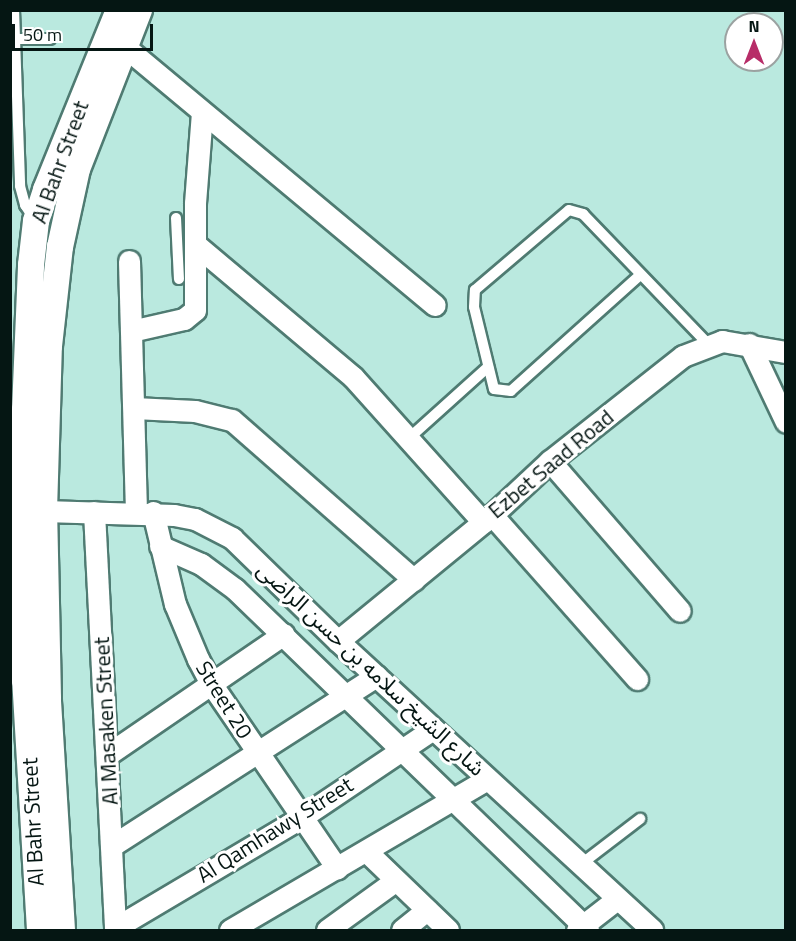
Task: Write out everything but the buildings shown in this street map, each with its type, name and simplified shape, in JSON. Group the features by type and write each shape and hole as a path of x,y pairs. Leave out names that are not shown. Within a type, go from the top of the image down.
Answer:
{"street":[{"name":"Al Bahr Street","path":"40,930 18,682 25,410 35,232 54,166 119,10"},
{"name":"Al Bahr Street","path":"62,930 48,698 44,512 49,346 60,247 77,169 139,10"},
{"path":"125,47 435,305"},
{"path":"131,331 192,315 197,300 189,252 202,112"},
{"path":"35,232 60,247"},
{"path":"189,252 353,377 408,439 488,519 637,679"},
{"name":"Street 20","path":"129,261 134,408 145,512 160,546 182,622 212,685 337,868"},
{"name":"Ezbet Saad Road","path":"338,641 488,519 550,461 683,356 708,344 749,344 786,352"},
{"path":"749,344 786,422"},
{"path":"134,408 195,411 232,420 414,580"},
{"path":"550,461 680,611"},
{"name":"شارع الشيخ سلامه بن حسن الراضى","path":"44,512 145,512 195,519 232,538 338,641 652,930"},
{"name":"Al Masaken Street","path":"94,512 113,845 115,929"},
{"name":"شارع الشيخ سلامه بن حسن الراضى","path":"160,546 219,576 284,634 449,800 582,929"},
{"path":"107,756 284,634"},
{"path":"113,845 376,676"},
{"name":"Al Qamhawy Street","path":"115,929 302,817 433,729"},
{"path":"230,930 487,779"},
{"path":"366,851 448,930"},
{"path":"327,930 396,880"},
{"path":"582,929 617,899"},
{"path":"402,930 427,910"}],"lane":[{"path":"14,10 20,186 35,232"},
{"path":"15,39 50,39"},
{"path":"639,276 510,391 494,389 474,307 475,290 563,212 583,214 639,276 708,344"},
{"path":"176,218 189,252 179,279"},
{"path":"408,439 488,367"},
{"path":"580,865 640,819"}]}
